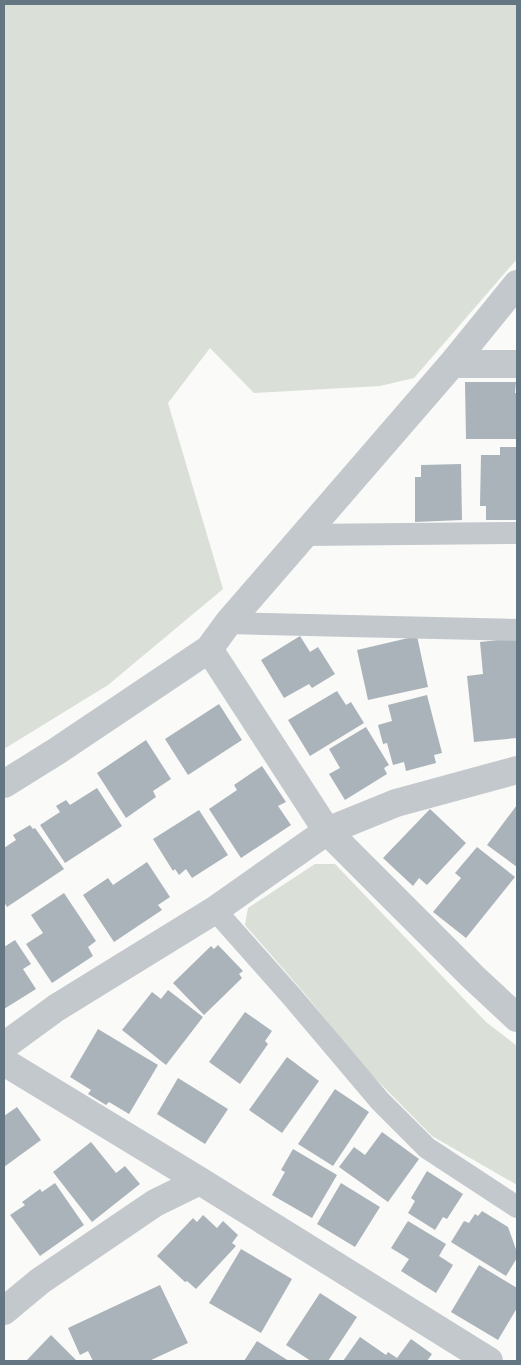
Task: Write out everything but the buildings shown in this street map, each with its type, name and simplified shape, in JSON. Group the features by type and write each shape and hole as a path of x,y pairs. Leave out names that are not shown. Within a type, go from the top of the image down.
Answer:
{"street":[{"path":"4,784 58,751 209,649 228,623 452,364 517,284"},
{"path":"452,364 517,364"},
{"path":"209,649 327,830 473,977 517,1018"},
{"path":"4,1046 56,1008 215,910 327,830 396,803 517,770"},
{"path":"4,1062 200,1181 488,1361"},
{"path":"4,1311 40,1281 155,1203 200,1181"}],"lane":[{"path":"304,536 517,532"},
{"path":"228,623 517,630"},
{"path":"215,910 380,1101 427,1148 517,1207"}],"shaded area":[{"path":"4,4 517,4 517,259 414,378 380,386 254,393 210,348 168,403 223,589 108,685 4,749"},
{"path":"315,864 335,864 486,1022 517,1046 517,1185 432,1136 364,1067 305,994 245,925 248,908"}]}
